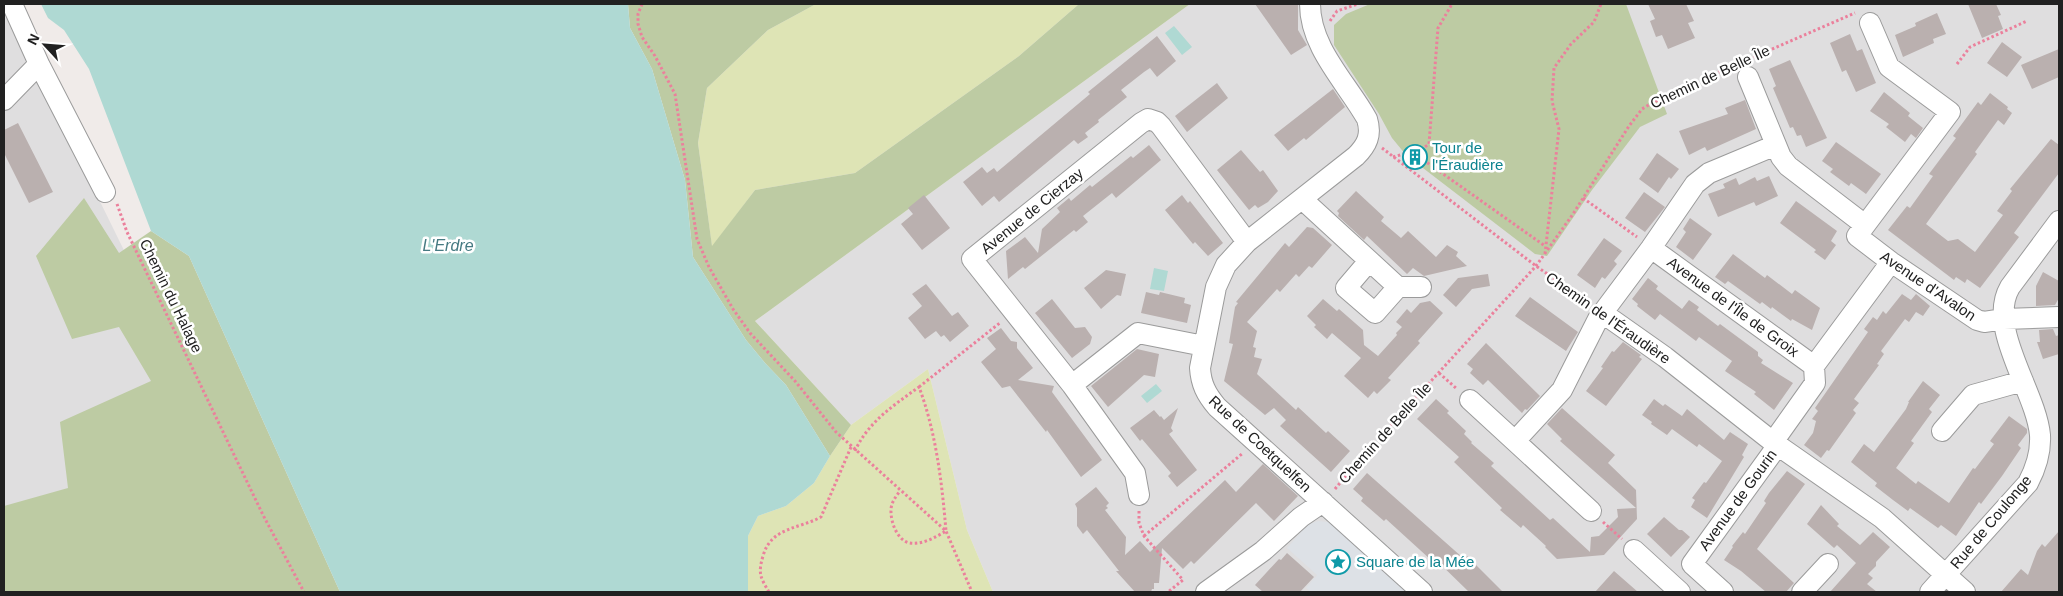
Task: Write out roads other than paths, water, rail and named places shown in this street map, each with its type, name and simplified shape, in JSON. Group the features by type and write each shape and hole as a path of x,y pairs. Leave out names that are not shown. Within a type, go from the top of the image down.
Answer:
{"street":[{"path":"12,4 39,64 110,196"},
{"name":"Rue de Coetquelfen","path":"1310,4 1311,20 1316,37 1326,56 1367,119 1370,127 1368,139 1363,150 1247,242 1226,265 1218,279 1200,375 1204,389 1216,407 1327,498 1422,592"},
{"path":"1861,231 1950,112 1889,67 1864,18"},
{"path":"4,100 39,64"},
{"name":"Avenue d'Avalon","path":"1748,77 1781,157 1788,166 1861,231 1891,262 1977,320 1984,322 2004,319 2059,317"},
{"name":"Avenue de Cierzay","path":"1140,495 1135,472 1072,385 972,258 1148,119 1158,122 1247,242"},
{"path":"1515,441 1562,390 1598,319 1604,314 1690,191 1709,173 1776,146"},
{"path":"1302,199 1398,287 1421,287"},
{"name":"Rue de Coulonge","path":"1946,575 2028,483 2035,468 2040,436 2037,419 2006,338 2004,319 2007,293 2059,221"},
{"name":"Avenue de l'Île de Groix","path":"1651,248 1814,366"},
{"path":"1369,261 1346,288 1375,313 1398,287"},
{"name":"Avenue de Gourin","path":"1723,592 1692,564 1815,383 1814,366 1891,262"},
{"name":"Chemin de l'Éraudière","path":"1604,314 1665,357 1775,444 1882,518 1965,592"},
{"path":"1072,385 1138,333 1204,346"},
{"path":"1942,431 1973,395 2022,381"},
{"path":"1470,400 1592,511"},
{"path":"1206,592 1263,551 1301,517 1327,498"},
{"path":"1634,550 1680,592"},
{"path":"1802,592 1828,564"},
{"path":"1930,592 1946,575"},
{"path":"1692,592 1706,577"}],"water":[{"name":"L'Erdre","path":"41,4 628,4 630,28 652,69 685,180 693,257 746,340 786,385 830,456 814,483 786,506 758,516 748,536 748,592 340,592 189,256 151,231 89,69 64,30 48,18"},
{"path":"1174,26 1192,47 1182,55 1165,33"},
{"path":"1154,268 1168,271 1164,291 1150,289"},
{"path":"1156,384 1162,391 1147,403 1141,396"}],"place":[{"name":"Tour de l'Éraudière","path":"1415,157"},
{"name":"Square de la Mée","path":"1338,562"}]}
